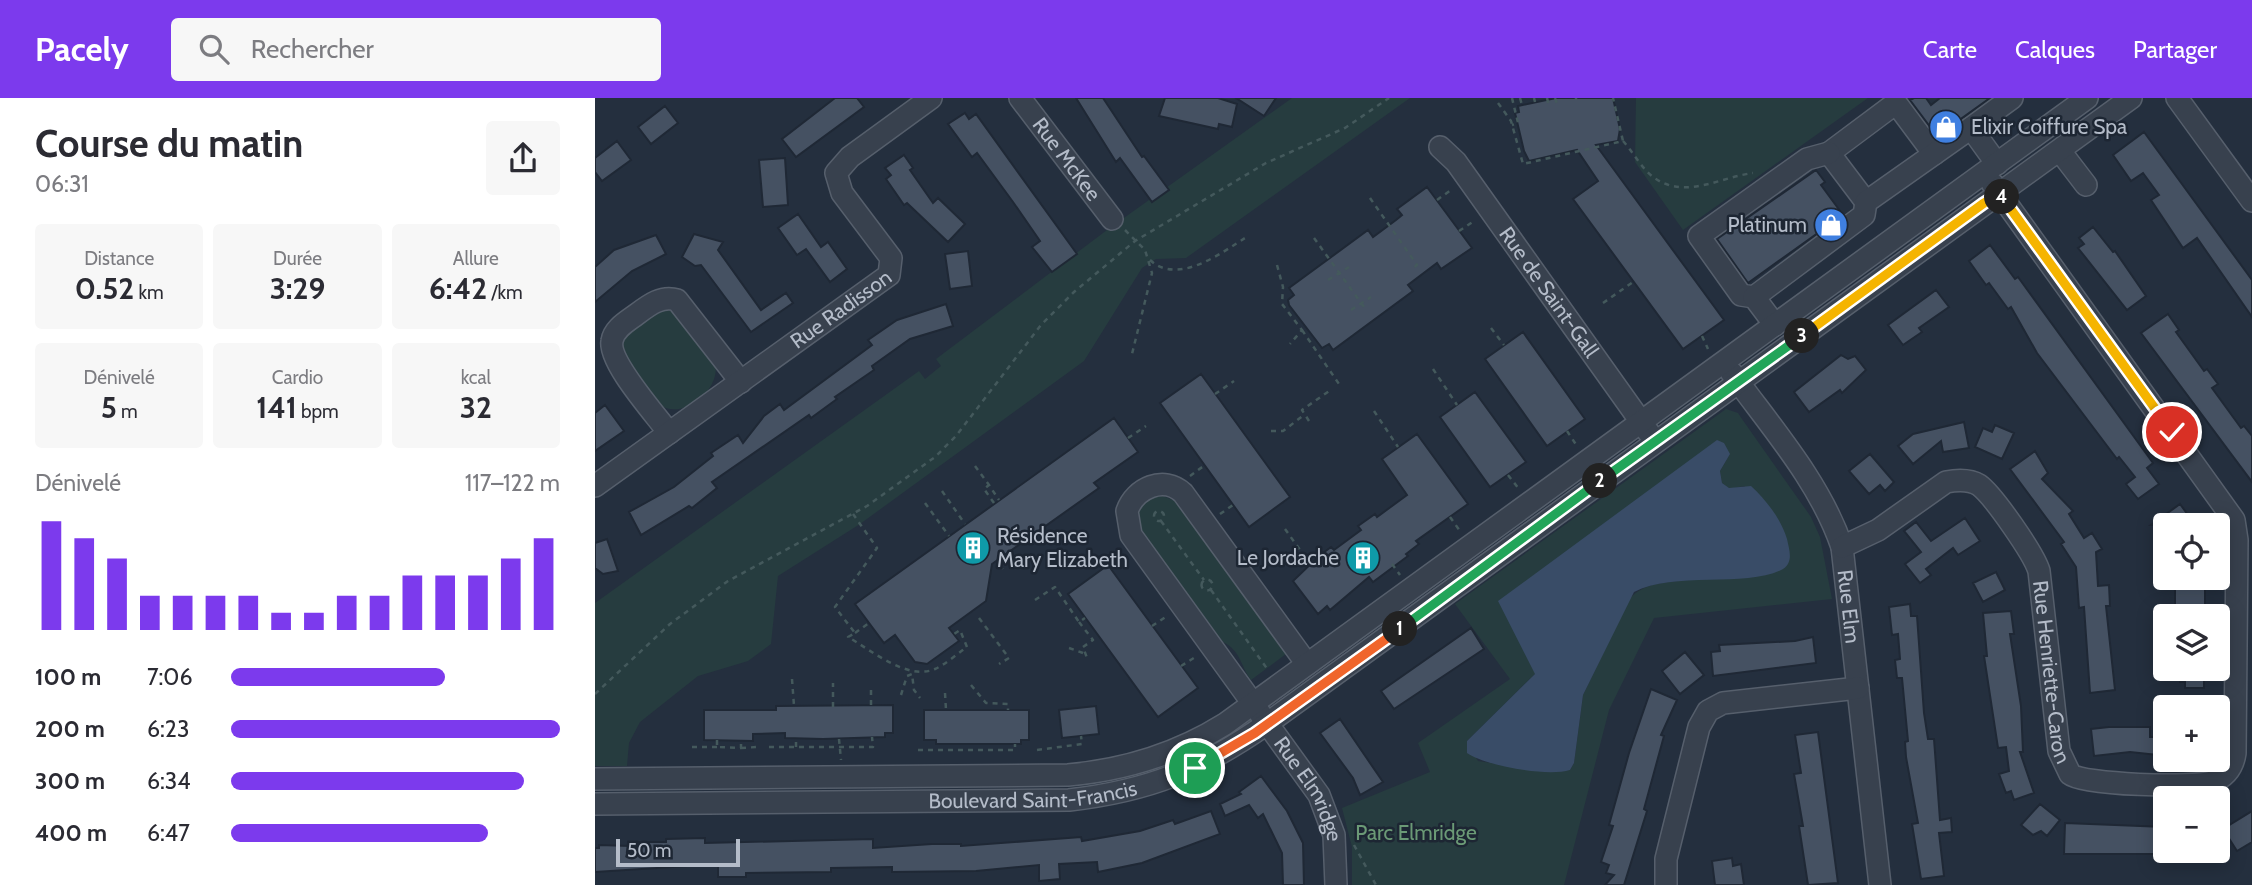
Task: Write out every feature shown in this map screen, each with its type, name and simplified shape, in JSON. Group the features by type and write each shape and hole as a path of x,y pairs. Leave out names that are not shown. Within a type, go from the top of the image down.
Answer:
{"street":[{"name":"Rue Radisson","path":"595,486 889,275 891,258 842,192 836,173 850,157 931,98"},
{"name":"Rue McKee","path":"1020,98 1115,221"},
{"path":"1866,202 2012,98"},
{"name":"Boulevard Saint-Francis","path":"595,804 1069,800 1127,792 1177,776 1224,753 1268,723 2131,98"},
{"path":"2177,98 2252,201"},
{"path":"1775,325 1754,297 1741,295 1699,236 1807,159 1829,153 1900,101 1934,154"},
{"name":"Boulevard Saint-Francis","path":"595,779 1085,774 1132,765 1168,753 1219,728 1254,703 1640,422 1717,358 1775,325 1991,168 2078,101"},
{"name":"Rue Henriette-Caron","path":"1842,547 1878,530 1946,482 1960,480 1979,486 2030,552 2039,571 2059,751 2070,774 2092,782 2195,785 2220,778 2231,767 2235,753 2237,540 2234,520 2000,193 1971,128"},
{"name":"Rue de Saint-Gall","path":"1440,147 1456,162 1655,442"},
{"path":"2060,150 2085,184"},
{"path":"1754,297 1864,215 1866,202 1829,153"},
{"path":"669,433 616,361 611,346 618,328 647,306 667,298 677,300 740,382"},
{"name":"Rue Elm","path":"1717,358 1738,382 1811,482 1827,509 1842,547 1880,885"},
{"name":"Rue Elmridge","path":"1307,664 1183,493 1169,485 1144,489 1128,507 1127,523 1131,535 1254,703 1327,810 1336,848 1336,885"},
{"path":"1666,885 1665,868 1669,846 1699,727 1708,710 1723,703 1859,688"}],"path":[{"path":"595,694 677,618 719,587 758,562 853,514 895,488 941,452 1041,325 1074,292 1135,241 1266,163 1345,128 1389,98"},
{"path":"1512,98 1518,122 1512,125"},
{"path":"1520,98 1522,105"},
{"path":"1547,98 1549,106"},
{"path":"1555,98 1557,104"},
{"path":"1613,98 1623,141 1655,178 1678,187 1701,187 1723,177 1756,173"},
{"path":"1498,103 1512,125 1523,164 1623,141"},
{"path":"1370,198 1417,265 1412,269"},
{"path":"1115,221 1150,260 1156,265 1167,267 1195,267 1245,238"},
{"path":"1391,237 1395,234"},
{"path":"1314,239 1364,307"},
{"path":"1132,354 1142,304 1150,286 1150,260"},
{"path":"1277,265 1283,287 1282,304 1339,384"},
{"path":"1328,280 1349,267"},
{"path":"1603,303 1633,282"},
{"path":"1351,310 1371,297"},
{"path":"1491,328 1504,345"},
{"path":"1290,344 1302,330"},
{"path":"1702,336 1717,358"},
{"path":"1433,369 1457,405"},
{"path":"1215,394 1234,381"},
{"path":"1308,421 1303,410 1332,389"},
{"path":"1374,411 1398,447"},
{"path":"1271,431 1283,431 1305,414"},
{"path":"1128,438 1146,426"},
{"path":"1567,431 1581,452"},
{"path":"1184,480 1205,465"},
{"path":"975,466 999,500"},
{"path":"1508,475 1523,494"},
{"path":"989,485 984,489 994,503"},
{"path":"942,491 965,524"},
{"path":"925,503 949,536"},
{"path":"1214,517 1233,505"},
{"path":"853,514 877,548 835,607 855,633"},
{"path":"1450,517 1464,537"},
{"path":"1161,520 1204,580 1212,582 1211,590 1268,670"},
{"path":"1285,530 1313,568"},
{"path":"998,560 1003,569"},
{"path":"1392,564 1404,581"},
{"path":"1204,580 1203,589 1211,590"},
{"path":"1035,600 1055,587 1093,640 1083,647 1083,653"},
{"path":"1152,626 1173,612"},
{"path":"979,618 1009,658 999,664"},
{"path":"1079,622 1085,618"},
{"path":"869,623 848,637 913,671 933,670 967,647 960,630 954,634"},
{"path":"1069,648 1083,653 1087,658"},
{"path":"1181,666 1202,652"},
{"path":"901,695 907,676 912,674 914,690 920,698"},
{"path":"792,680 794,706"},
{"path":"832,708 833,682"},
{"path":"971,685 986,703 986,710"},
{"path":"871,690 871,705"},
{"path":"945,693 946,710"},
{"path":"986,703 1008,704 1009,710"},
{"path":"1037,750 1082,744 1081,736"},
{"path":"769,747 873,747 872,737"},
{"path":"796,738 796,747"},
{"path":"839,739 841,766"},
{"path":"717,740 717,747"},
{"path":"741,740 741,748"},
{"path":"988,743 989,750"},
{"path":"946,744 946,750"},
{"path":"918,750 1015,750 1015,744"},
{"path":"692,747 757,747"},
{"path":"1348,837 1376,885"}],"green space":[{"path":"1292,98 1410,98 1186,258 1156,259 1142,268 1084,361 860,524 778,576 771,644 748,661 698,676 640,722 629,743 627,766 595,766 595,603 919,371 925,379 941,366 936,359 1107,230"},
{"path":"1636,98 1868,98 1683,230 1635,162"},
{"path":"654,312 676,312 715,364 716,373 708,390 684,408 666,408 661,405 630,365 623,348 624,336"},
{"name":"Parc Elmridge","path":"1726,409 1738,413 1811,517 1820,537 1832,599 1654,618 1609,710 1564,885 1352,885 1352,847 1342,808 1430,772 1418,743 1510,679 1455,604","holes":["1730,454 1720,471 1722,483 1729,489 1745,486 1700,579 1652,585 1635,593 1629,600 1583,695 1574,763 1570,770 1552,772 1478,761 1467,741 1535,674"]},
{"path":"1163,496 1175,501 1286,654 1251,680 1237,654 1223,642 1140,529 1142,505 1150,499"}],"water":[{"path":"1717,440 1724,443 1730,454 1720,471 1722,483 1729,488 1751,486 1768,504 1787,539 1789,563 1769,575 1670,582 1634,592 1583,695 1574,763 1570,770 1547,772 1517,769 1488,762 1467,753 1467,741 1535,674 1498,601"}],"building":[{"path":"835,98 857,98 864,107 796,157 782,139"},
{"path":"1076,98 1103,98 1142,157 1144,156 1169,190 1152,202 1120,158 1116,162"},
{"path":"1165,98 1218,98 1237,104 1232,127 1219,124 1218,129 1159,116"},
{"path":"1236,98 1276,98 1264,116"},
{"path":"1556,98 1613,98 1620,129 1618,141 1596,145 1724,320 1683,349 1573,199 1598,181 1577,150 1529,161 1515,113 1519,112 1518,106"},
{"path":"1926,98 1931,105 1940,98 1990,98 1937,136 1910,100"},
{"path":"665,106 678,123 651,144 638,127"},
{"path":"965,113 969,119 976,114 1077,254 1052,272 1032,247 1040,241 1013,202 977,153 972,157 948,124"},
{"path":"2144,132 2252,280 2252,317 2197,238 2183,248 2151,200 2159,195 2143,173 2131,181 2113,155"},
{"path":"617,141 631,160 602,181 595,172 595,158"},
{"path":"904,155 913,168 910,170 933,203 938,198 965,224 948,242 907,203 904,205 886,179 891,175 885,168"},
{"path":"785,158 788,205 763,207 759,160"},
{"path":"1816,170 1825,182 1821,185 1843,215 1748,283 1717,239"},
{"path":"1427,187 1472,248 1441,269 1437,263 1408,285 1413,291 1333,350 1329,344 1322,348 1289,305 1288,300 1294,295 1289,288 1368,230 1373,237 1402,215 1397,209"},
{"path":"798,214 821,247 828,242 847,269 830,282 806,249 797,255 778,228"},
{"path":"2093,227 2113,252 2115,251 2146,296 2127,310 2078,248 2084,244 2079,238"},
{"path":"694,234 723,242 718,250 761,310 786,293 793,303 751,332 701,265 695,266 682,257"},
{"path":"656,235 666,254 632,271 595,302 595,267 614,250"},
{"path":"1990,245 2015,279 2018,277 2153,463 2147,468 2159,484 2138,499 2126,484 2135,477 2119,457 2117,459 2037,353 2011,307 2008,309 1989,283 1986,285 1969,261"},
{"path":"968,251 972,286 950,289 945,254"},
{"path":"1936,290 1949,307 1919,328 1922,332 1903,345 1888,325"},
{"path":"946,304 953,326 910,339 872,366 874,370 835,397 837,399 811,418 809,415 712,482 717,488 692,508 689,506 641,535 629,512 674,487 713,456 711,453 738,435 743,443 764,416 780,404 784,410 872,345 868,340 897,320"},
{"path":"2168,314 2179,330 2176,332 2204,371 2207,369 2218,384 2212,388 2241,428 2244,426 2252,436 2252,482 2141,333"},
{"path":"1523,332 1585,419 1547,446 1485,359"},
{"path":"1841,355 1848,359 1855,356 1866,370 1842,393 1840,390 1809,412 1794,392"},
{"path":"1201,374 1290,497 1249,527 1160,403"},
{"path":"1475,392 1526,462 1490,487 1440,417"},
{"path":"605,405 624,431 595,451 595,413"},
{"name":"Résidence Mary Elizabeth","path":"1114,418 1138,452 1094,483 1099,488 992,564 986,601 949,628 959,641 927,664 915,662 895,635 884,643 855,604"},
{"path":"1964,422 1969,448 1943,452 1941,441 1913,464 1898,446 1913,434"},
{"path":"1995,425 2014,433 2002,459 1975,447 1983,428 1992,432"},
{"path":"1417,434 1468,504 1416,541 1419,544 1406,554 1408,556 1373,582 1369,577 1330,610 1327,606 1318,614 1293,581 1331,547 1334,550 1361,530 1358,526 1375,514 1377,517 1407,495 1382,459"},
{"path":"2035,451 2048,473 2042,479 2073,511 2069,514 2084,538 2092,533 2102,549 2096,552 2098,586 2109,585 2110,606 2106,606 2115,690 2090,693 2084,607 2079,608 2076,567 2061,544 2064,542 2010,469"},
{"path":"1870,454 1894,482 1885,491 1880,485 1869,494 1849,471"},
{"path":"2180,504 2187,513 2168,513"},
{"path":"1965,518 1980,541 1958,555 1953,548 1926,569 1931,575 1920,583 1905,564 1921,552 1904,531 1916,522 1931,541"},
{"path":"607,539 618,571 603,574 595,568 595,543"},
{"path":"1108,565 1198,688 1158,717 1068,594"},
{"path":"1996,572 2005,590 1983,602 1973,583"},
{"path":"2175,590 2205,590 2205,604 2175,604"},
{"path":"1910,604 1911,616 1917,616 1924,713 1928,739 1934,739 1940,820 1951,818 1952,832 1939,833 1944,876 1921,879 1912,824 1918,823 1906,757 1905,742 1908,741 1902,678 1897,678 1895,660 1900,659 1898,634 1892,635 1889,607"},
{"path":"2011,611 2014,634 2010,634 2021,706 2023,752 2020,752 2034,793 2014,800 2011,791 2006,793 1999,774 2009,771 2006,747 1998,748 1984,656 1987,656 1983,613"},
{"path":"1471,628 1484,649 1394,709 1381,691"},
{"path":"1813,637 1816,663 1713,676 1711,652 1720,651 1719,645 1795,641"},
{"path":"1685,652 1704,675 1680,694 1662,671"},
{"path":"2204,681 2204,688 2185,688 2185,682 2180,682"},
{"path":"1651,689 1677,700 1661,735 1664,736 1644,809 1647,811 1624,885 1605,885 1614,875 1606,873 1609,865 1601,862 1613,826 1609,825 1629,753"},
{"path":"893,705 893,733 885,733 885,737 785,738 785,733 753,734 753,741 704,740 704,710"},
{"path":"1096,706 1099,734 1062,738 1059,710"},
{"path":"924,710 1029,710 1029,740 1021,740 1021,744 936,744 936,740 924,740"},
{"path":"1340,719 1383,782 1360,795 1353,778 1320,733"},
{"path":"2150,727 2153,754 2130,752 2094,756 2091,729"},
{"path":"1818,732 1838,883 1808,885 1799,826 1803,826 1794,774 1801,773 1795,735"},
{"path":"1261,776 1287,811 1303,843 1304,885 1283,885 1282,853 1263,814 1258,818 1249,805 1225,816 1220,804 1241,794 1239,792"},
{"path":"2040,804 2060,820 2047,836 2041,831 2033,835 2021,825"},
{"path":"1211,811 1220,834 1142,863 1098,872 1097,862 1059,864 1060,879 1039,881 1039,865 976,871 892,872 892,867 831,868 831,872 746,873 746,877 718,877 718,864 595,872 595,848 599,848 599,845 630,846 630,842 705,838 705,843 873,839 873,848 932,844 961,846 1081,837 1082,841 1140,831 1173,820 1175,824"},
{"path":"2252,811 2252,842 2237,851 2230,840 2230,825"},
{"path":"2065,823 2153,827 2153,854 2064,854"},
{"path":"1732,858 1733,866 1741,864 1744,885 1715,885 1712,861"}],"place":[{"name":"Elixir Coiffure Spa","path":"1946,127"},
{"name":"Platinum","path":"1831,225"},
{"name":"Résidence Mary Elizabeth","path":"973,548"},
{"name":"Le Jordache","path":"1363,558"}],"route":[{"path":"1195,768 1224,753 1268,723 2000,193 2172,432"}]}
